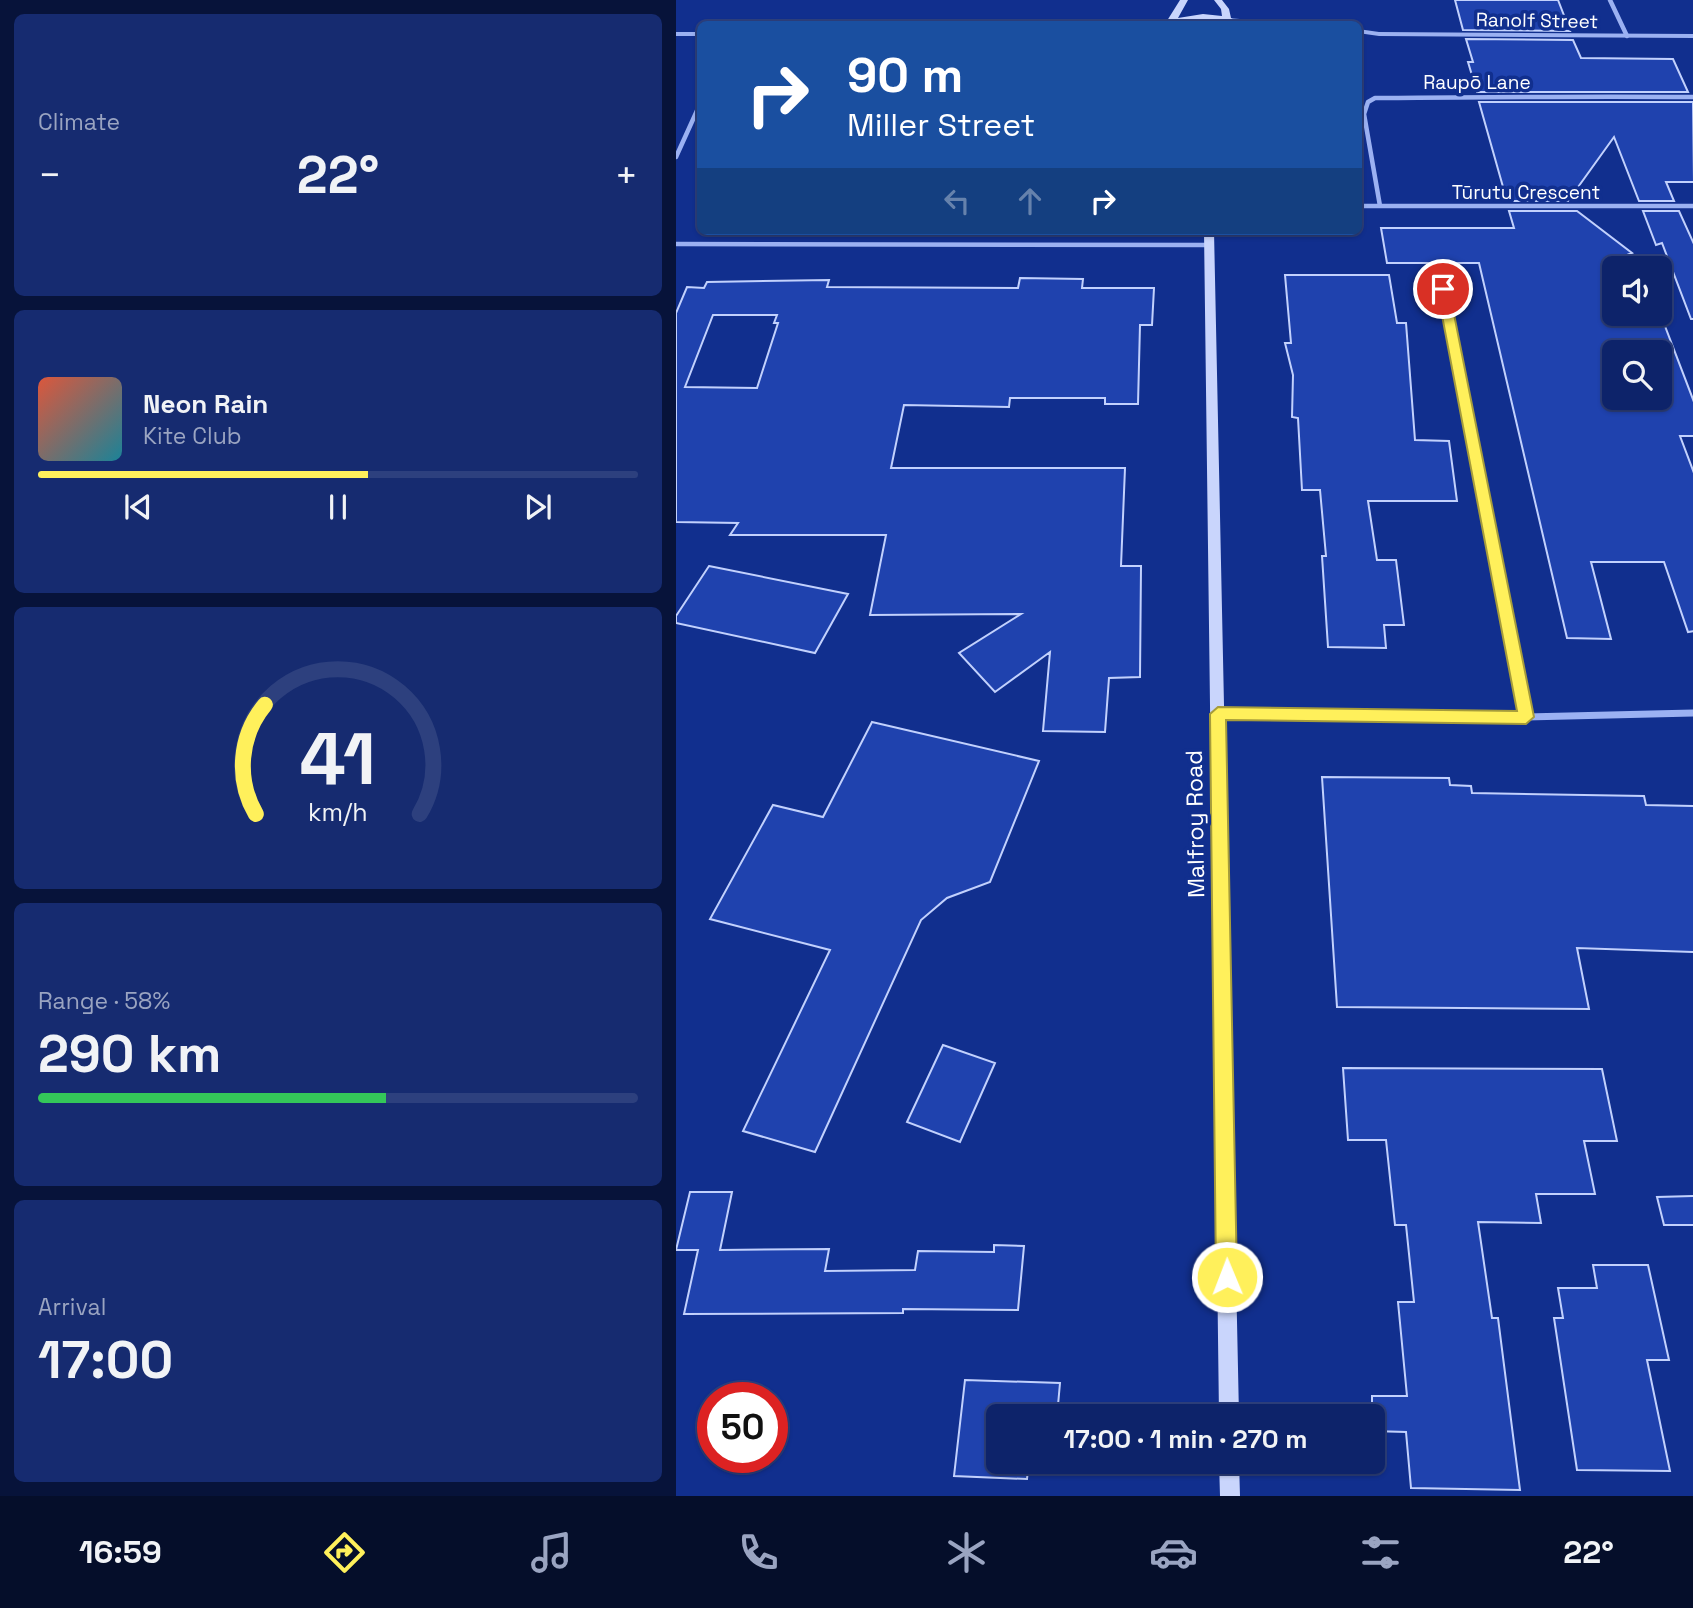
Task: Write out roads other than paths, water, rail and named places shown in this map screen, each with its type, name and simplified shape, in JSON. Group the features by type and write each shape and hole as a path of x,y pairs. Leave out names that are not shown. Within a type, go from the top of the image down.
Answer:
{"main road":[{"path":"1171,21 1184,0"},
{"path":"1182,21 1203,16 1228,20 1226,9 1218,0"},
{"name":"Malfroy Road","path":"1209,238 1228,1404"},
{"path":"1229,1474 1230,1496"}],"street":[{"path":"1610,0 1627,36"},
{"path":"1228,20 1240,21"},
{"path":"676,34 697,34"},
{"name":"Ranolf Street","path":"1362,34 1693,36"},
{"name":"Raupō Lane","path":"1380,206 1364,114 1368,102 1375,99 1399,96 1496,99 1532,95 1693,97"},
{"path":"676,157 697,111"},
{"name":"Tūrutu Crescent","path":"1362,206 1693,206"},
{"path":"676,244 1209,238"},
{"path":"1218,714 1526,717 1693,713"}],"lane":[{"path":"1443,289 1526,717"}]}
